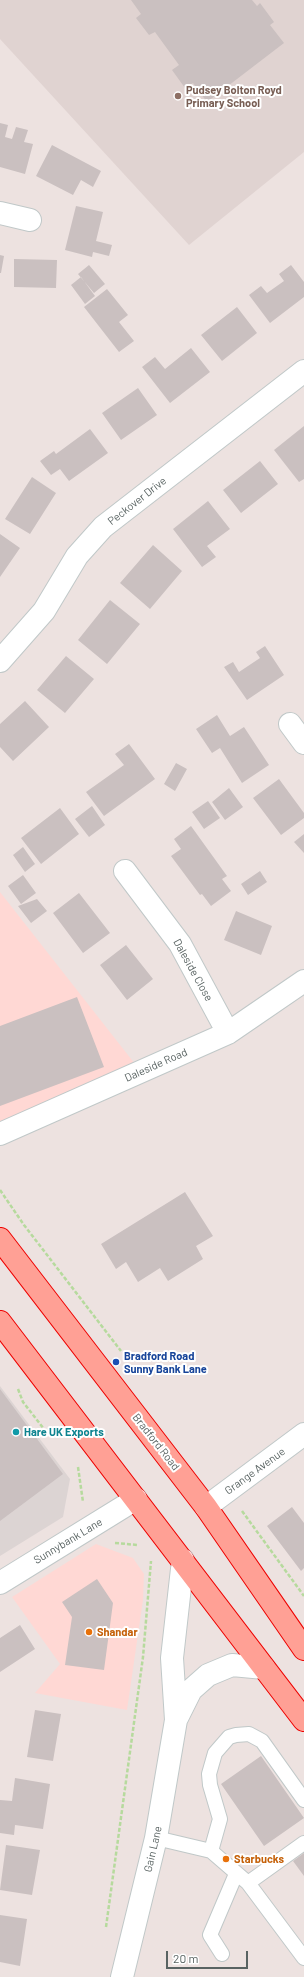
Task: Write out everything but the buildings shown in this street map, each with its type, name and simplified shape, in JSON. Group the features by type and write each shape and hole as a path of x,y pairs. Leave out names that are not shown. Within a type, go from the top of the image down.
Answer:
{"highway":[{"name":"Bradford Road","path":"0,1239 206,1507 304,1649"},
{"path":"0,1322 304,1720"}],"street":[{"path":"0,213 30,220"},
{"name":"Peckover Drive","path":"0,661 44,610 77,556 103,527 304,370"},
{"path":"290,724 304,743"},
{"name":"Daleside Close","path":"125,871 180,944 228,1033"},
{"name":"Daleside Road","path":"0,1134 228,1033 304,981"},
{"name":"Grange Avenue","path":"206,1507 304,1434"},
{"name":"Sunnybank Lane","path":"0,1583 136,1500"},
{"name":"Gain Lane","path":"122,1977 156,1838 176,1720 172,1658 183,1560"},
{"name":"Gain Lane","path":"176,1720 191,1690 208,1675 232,1665 264,1668"}],"lane":[{"path":"212,1851 220,1819 210,1785 209,1774 215,1753 221,1744 229,1737 249,1734 262,1741 304,1800"},
{"path":"156,1838 212,1851 236,1874 248,1883 304,1958"},
{"path":"248,1883 304,1843"},
{"path":"222,1954 210,1935 236,1874"}],"path":[{"path":"17,1386 23,1402 44,1429 59,1441"},
{"path":"76,1463 80,1474 81,1494 86,1513 100,1534 110,1542 141,1546"},
{"path":"106,1931 143,1657 151,1556"}],"shaded area":[{"name":"Pudsey Bolton Royd Primary School","path":"0,0 304,0 304,152 189,245 0,39"},
{"path":"0,892 146,1078 0,1139"},
{"path":"0,1386 70,1479 63,1517 0,1556"},
{"path":"96,1544 133,1558 144,1574 143,1600 127,1710 35,1693 60,1664 12,1597"}],"place":[{"name":"Pudsey Bolton Royd Primary School","path":"178,96"},
{"name":"Bradford Road Sunny Bank Lane","path":"116,1362"},
{"name":"Hare UK Exports","path":"16,1432"},
{"name":"Shandar","path":"89,1632"},
{"name":"Starbucks","path":"226,1859"}]}
